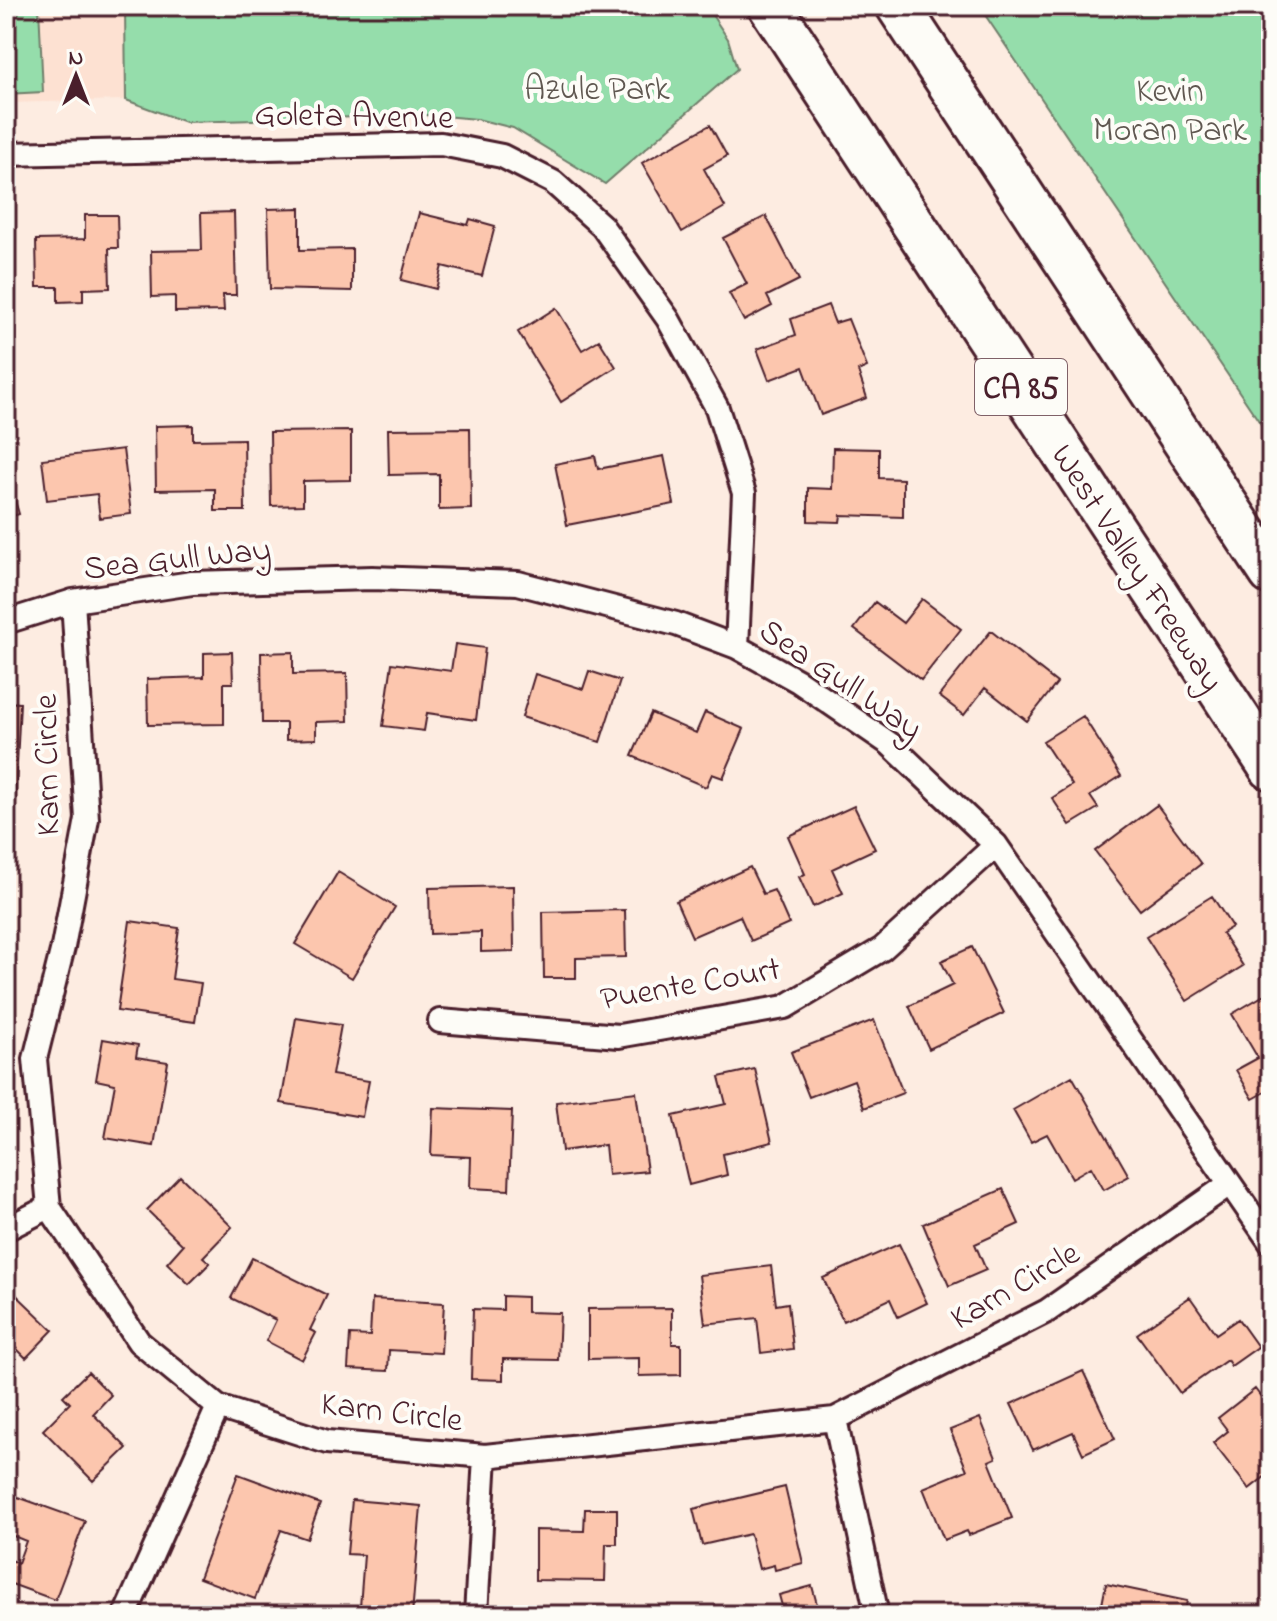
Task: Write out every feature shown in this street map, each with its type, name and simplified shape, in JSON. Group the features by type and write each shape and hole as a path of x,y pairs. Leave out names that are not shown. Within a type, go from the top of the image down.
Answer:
{"highway":[{"name":"West Valley Freeway","path":"770,6 1271,768"},
{"path":"898,6 1271,573"}],"street":[{"name":"Goleta Avenue","path":"6,154 441,144 502,156 553,182 602,226 668,319 717,408 744,493 737,647"},
{"name":"Sea Gull Way","path":"6,622 73,601 192,583 372,578 518,583 676,624 737,647 798,681 890,744 996,845 1228,1185 1271,1243"},
{"name":"Karn Circle","path":"73,601 87,819 63,947 35,1059 49,1207 139,1342 218,1407 327,1442 485,1456 835,1419 1047,1311 1228,1185"},
{"name":"Puente Court","path":"440,1021 619,1036 785,1007 882,949 996,845"},
{"path":"6,1229 49,1207"},
{"path":"125,1615 218,1407"},
{"path":"835,1419 877,1615"},
{"path":"476,1615 485,1456"}],"shaded area":[{"path":"6,6 125,6 126,100 6,103"}],"green space":[{"path":"6,6 39,6 43,92 6,94"},
{"name":"Azule Park","path":"125,6 706,6 728,39 737,69 605,184 513,128 477,119 431,115 185,122 126,100"},
{"name":"Kevin Moran Park","path":"979,6 1271,6 1271,439"}],"building":[{"path":"710,125 727,156 704,169 725,207 682,232 642,163"},
{"path":"300,208 300,250 352,249 352,291 270,289 268,209"},
{"path":"234,212 236,295 223,295 224,311 175,312 175,296 152,297 151,251 202,250 201,213"},
{"path":"419,213 468,225 470,219 495,226 482,276 442,266 436,289 401,280"},
{"path":"85,215 117,215 118,248 109,248 110,288 83,289 83,301 58,302 58,287 37,287 36,240 85,239"},
{"path":"766,216 799,280 767,296 772,306 744,321 729,293 747,284 723,238"},
{"path":"7,246 9,293 6,293"},
{"path":"828,305 835,323 848,319 867,367 858,371 867,398 821,415 803,367 769,380 757,349 796,335 791,319"},
{"path":"556,308 582,350 599,340 616,367 561,402 518,332"},
{"path":"193,425 193,440 244,439 245,511 215,511 215,489 156,490 155,426"},
{"path":"470,428 471,509 439,510 439,474 389,475 388,429"},
{"path":"351,431 351,480 303,481 303,505 271,506 270,432"},
{"path":"833,448 879,449 879,478 903,479 903,517 841,515 840,522 808,521 808,488 832,489"},
{"path":"123,449 131,514 100,518 97,494 47,500 42,459"},
{"path":"595,456 598,469 664,456 674,504 567,525 555,464"},
{"path":"6,470 19,514 6,518"},
{"path":"922,599 961,629 921,680 854,629 875,602 903,623"},
{"path":"991,631 1057,683 1027,721 985,688 964,715 939,696"},
{"path":"455,644 485,648 476,720 427,713 424,731 383,726 392,663 451,671"},
{"path":"232,652 233,683 224,683 224,724 148,725 147,679 204,677 204,653"},
{"path":"293,652 293,674 347,673 348,721 316,722 316,739 286,740 286,723 262,723 261,653"},
{"path":"589,671 620,681 600,742 522,717 535,674 583,689"},
{"path":"6,702 20,703 15,804 6,804"},
{"path":"705,712 744,729 723,778 712,774 706,787 632,756 651,713 696,733"},
{"path":"1083,716 1121,776 1090,796 1098,808 1070,825 1052,798 1072,785 1043,741"},
{"path":"1157,805 1201,864 1140,910 1095,851"},
{"path":"854,806 875,849 832,869 843,893 813,907 799,877 805,874 788,836"},
{"path":"750,867 763,894 774,890 789,924 751,941 740,916 692,937 676,901"},
{"path":"338,872 395,907 352,978 295,944"},
{"path":"513,886 514,951 481,952 481,932 430,934 429,888"},
{"path":"1212,896 1232,927 1222,933 1243,966 1187,1001 1146,937"},
{"path":"625,910 626,957 576,958 576,978 544,978 543,912"},
{"path":"130,921 179,928 172,979 201,983 195,1022 117,1011"},
{"path":"972,947 1004,1013 929,1049 909,1006 953,985 941,961"},
{"path":"1271,991 1271,1089 1253,1099 1236,1070 1258,1058 1232,1014"},
{"path":"296,1018 341,1025 332,1075 369,1081 362,1117 281,1103"},
{"path":"874,1020 903,1093 864,1108 854,1080 809,1097 791,1052"},
{"path":"103,1039 138,1045 136,1057 168,1062 154,1146 105,1138 115,1084 96,1080"},
{"path":"755,1069 772,1142 723,1154 727,1175 689,1185 673,1116 726,1104 719,1077"},
{"path":"1072,1076 1129,1176 1104,1190 1091,1167 1072,1178 1047,1134 1031,1142 1013,1110"},
{"path":"636,1092 647,1171 608,1175 605,1145 562,1151 556,1102"},
{"path":"433,1108 512,1111 509,1190 470,1188 471,1157 431,1155"},
{"path":"180,1176 232,1227 203,1257 210,1263 189,1284 167,1263 183,1245 147,1210"},
{"path":"1003,1189 1019,1224 975,1244 986,1270 949,1286 923,1224"},
{"path":"899,1244 927,1303 898,1317 890,1299 843,1321 823,1278"},
{"path":"252,1258 327,1295 310,1330 316,1333 302,1360 266,1341 276,1320 231,1298"},
{"path":"771,1266 776,1305 788,1303 793,1349 761,1353 757,1318 705,1324 699,1275"},
{"path":"6,1285 53,1330 26,1358 6,1338"},
{"path":"503,1296 527,1297 527,1312 560,1313 558,1360 503,1359 503,1380 471,1379 473,1309 503,1310"},
{"path":"1190,1297 1216,1334 1238,1319 1258,1347 1231,1366 1227,1360 1180,1393 1137,1334"},
{"path":"372,1299 444,1303 441,1353 389,1350 388,1371 348,1369 350,1335 370,1336"},
{"path":"672,1308 672,1344 681,1344 681,1375 639,1376 639,1358 588,1359 588,1309"},
{"path":"1083,1371 1115,1439 1083,1454 1073,1432 1033,1450 1011,1404"},
{"path":"88,1372 111,1395 93,1414 127,1448 93,1481 43,1430 70,1403 63,1396"},
{"path":"1255,1389 1271,1410 1271,1472 1249,1489 1213,1443 1228,1431 1218,1418"},
{"path":"980,1418 996,1458 989,1461 1012,1518 969,1535 967,1531 944,1540 923,1488 967,1470 950,1430"},
{"path":"238,1474 320,1504 307,1539 281,1530 255,1599 199,1578"},
{"path":"785,1487 803,1563 775,1570 774,1565 759,1569 750,1534 702,1545 693,1509"},
{"path":"12,1495 85,1521 55,1600 6,1582 6,1558 18,1563 26,1541 6,1533 6,1511"},
{"path":"352,1500 421,1506 412,1615 377,1615 378,1608 360,1607 364,1555 347,1554"},
{"path":"585,1509 617,1509 617,1544 606,1544 605,1581 535,1580 535,1530 584,1531"},
{"path":"1106,1584 1187,1601 1184,1615 1100,1615"},
{"path":"812,1586 820,1615 753,1615 782,1606 779,1595"}]}
